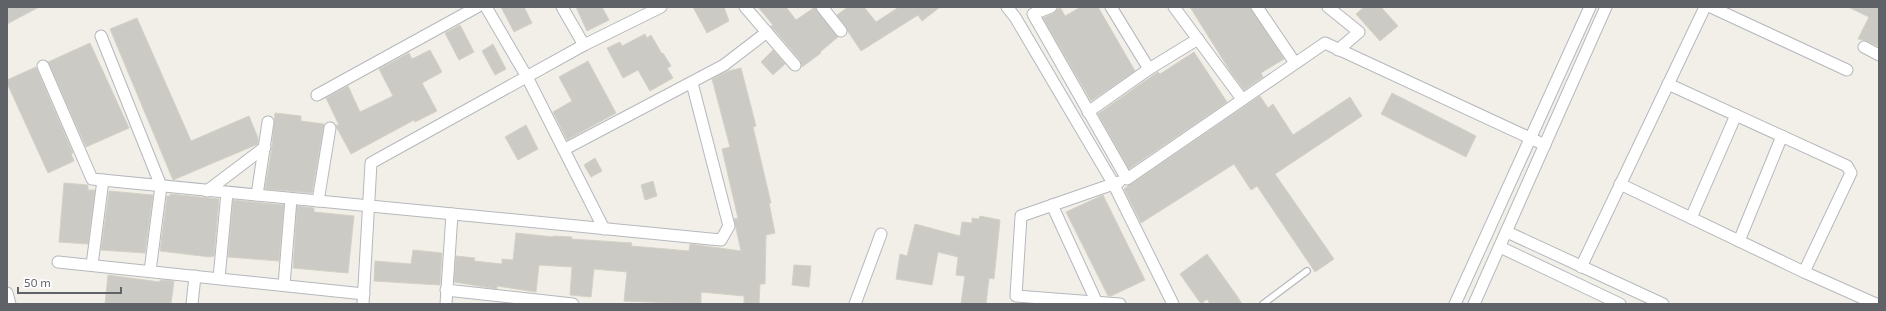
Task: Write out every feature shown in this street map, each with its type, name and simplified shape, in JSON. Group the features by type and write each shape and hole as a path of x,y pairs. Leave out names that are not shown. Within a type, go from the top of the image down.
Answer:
{"street":[{"path":"317,95 477,7"},
{"path":"486,7 527,77 565,149 604,229"},
{"path":"562,7 584,45"},
{"path":"58,262 284,285 364,299 370,206 371,163 584,45 661,7"},
{"path":"745,7 795,65"},
{"path":"822,7 841,31"},
{"path":"1007,7 1015,16 1113,183 1173,304"},
{"path":"1051,7 1033,14 1127,179"},
{"path":"1111,7 1149,69"},
{"path":"1174,7 1242,99"},
{"path":"1257,7 1295,63"},
{"path":"1328,7 1359,32 1338,50"},
{"path":"1455,304 1590,7"},
{"path":"1474,304 1606,7"},
{"path":"1581,267 1705,7"},
{"path":"1711,7 1847,70"},
{"path":"565,149 724,65 766,32"},
{"path":"101,36 161,186 150,271"},
{"path":"1088,112 1149,69 1198,39"},
{"path":"1120,304 1016,300 1021,216 1127,179 1325,43 1545,145"},
{"path":"1864,47 1879,55"},
{"path":"42,66 92,179 721,240 730,226 692,83"},
{"path":"1668,84 1847,166 1851,173 1804,272"},
{"path":"1691,218 1736,115"},
{"path":"257,195 268,122"},
{"path":"318,201 330,128"},
{"path":"1739,241 1782,136"},
{"path":"207,191 265,147"},
{"path":"92,266 103,180"},
{"path":"1620,184 1804,272 1876,304"},
{"path":"219,278 227,193"},
{"path":"284,285 291,199"},
{"path":"1052,205 1097,303"},
{"path":"446,304 452,214"},
{"path":"1507,232 1663,304"},
{"path":"855,304 882,234"},
{"path":"1500,247 1620,304"},
{"path":"192,304 195,276"},
{"path":"446,290 573,304"},
{"path":"7,293 10,304"}],"lane":[{"path":"1263,304 1307,271"}],"building":[{"path":"7,7 39,7 7,24"},
{"path":"501,7 524,7 532,23 514,32"},
{"path":"576,7 602,7 609,20 587,31"},
{"path":"693,7 724,7 729,21 707,33"},
{"path":"758,7 786,7 796,20 815,7 838,37 820,52 821,53 802,67 800,60 771,26 773,25"},
{"path":"848,7 864,7 876,22 899,7 940,7 922,21 918,15 861,51 837,15"},
{"path":"1060,7 1065,16 1081,7 1098,7 1135,71 1091,101 1043,18 1054,13"},
{"path":"1190,7 1250,7 1284,59 1261,73 1263,77 1244,90 1230,71"},
{"path":"1364,7 1381,7 1398,26 1380,41 1356,14"},
{"path":"1848,7 1879,7 1879,47 1867,41 1858,39 1869,17"},
{"path":"137,18 191,141 249,116 258,138 258,144 173,180 110,29"},
{"path":"460,25 474,52 459,60 445,33"},
{"path":"645,34 647,38 651,35 662,54 663,53 671,66 667,68 673,78 650,91 638,70 623,78 607,48 620,42 622,46"},
{"path":"90,43 129,128 86,147 48,62"},
{"path":"493,44 506,69 495,75 482,51"},
{"path":"430,50 442,72 422,83 437,111 415,122 414,120 351,154 337,128 336,125 339,125 326,98 348,86 360,112 393,96 379,69 409,53 412,59"},
{"path":"773,50 785,64 773,75 761,62"},
{"path":"1194,52 1227,102 1129,169 1098,114 1158,72 1160,74"},
{"path":"588,61 616,113 567,140 553,112 572,101 559,77"},
{"path":"36,67 73,153 71,154 74,161 48,173 7,83 7,80"},
{"path":"741,68 756,126 753,127 771,203 769,203 775,233 766,235 765,284 760,284 759,304 744,304 744,296 701,292 701,304 624,301 627,272 594,269 591,297 570,295 572,267 539,265 536,292 497,286 497,289 454,282 456,256 475,258 474,261 502,264 502,259 513,260 516,233 553,237 572,237 571,239 632,243 631,246 689,251 690,244 741,251 734,219 738,218 722,149 730,147 712,79 728,71"},
{"path":"1392,93 1476,136 1466,157 1381,114"},
{"path":"1260,96 1268,108 1273,104 1293,135 1350,97 1362,116 1275,174 1334,259 1315,272 1257,186 1251,190 1234,164 1141,223 1124,189"},
{"path":"275,113 301,116 301,121 324,124 312,193 265,189 272,147"},
{"path":"526,125 538,149 518,160 505,137"},
{"path":"595,158 602,171 591,177 584,165"},
{"path":"653,181 657,196 645,200 641,185"},
{"path":"64,183 88,185 88,190 95,190 88,244 59,242"},
{"path":"109,191 153,195 145,253 101,250"},
{"path":"170,194 219,199 214,256 210,257 160,251 167,196 170,196"},
{"path":"1103,195 1145,280 1111,296 1108,296 1066,212"},
{"path":"233,200 284,205 279,261 228,257"},
{"path":"297,206 314,208 314,212 354,216 348,273 293,268"},
{"path":"980,216 1000,220 994,279 989,278 986,304 961,304 965,276 956,275 958,257 938,252 932,285 896,279 900,254 907,256 915,224 960,236 962,222 972,223 972,218 979,219"},
{"path":"413,250 442,253 440,285 374,281 375,261 411,264"},
{"path":"1207,254 1242,304 1210,304 1207,299 1201,304 1180,274"},
{"path":"794,265 811,266 809,287 792,285"},
{"path":"108,275 160,282 160,280 174,281 171,304 105,304"}]}
